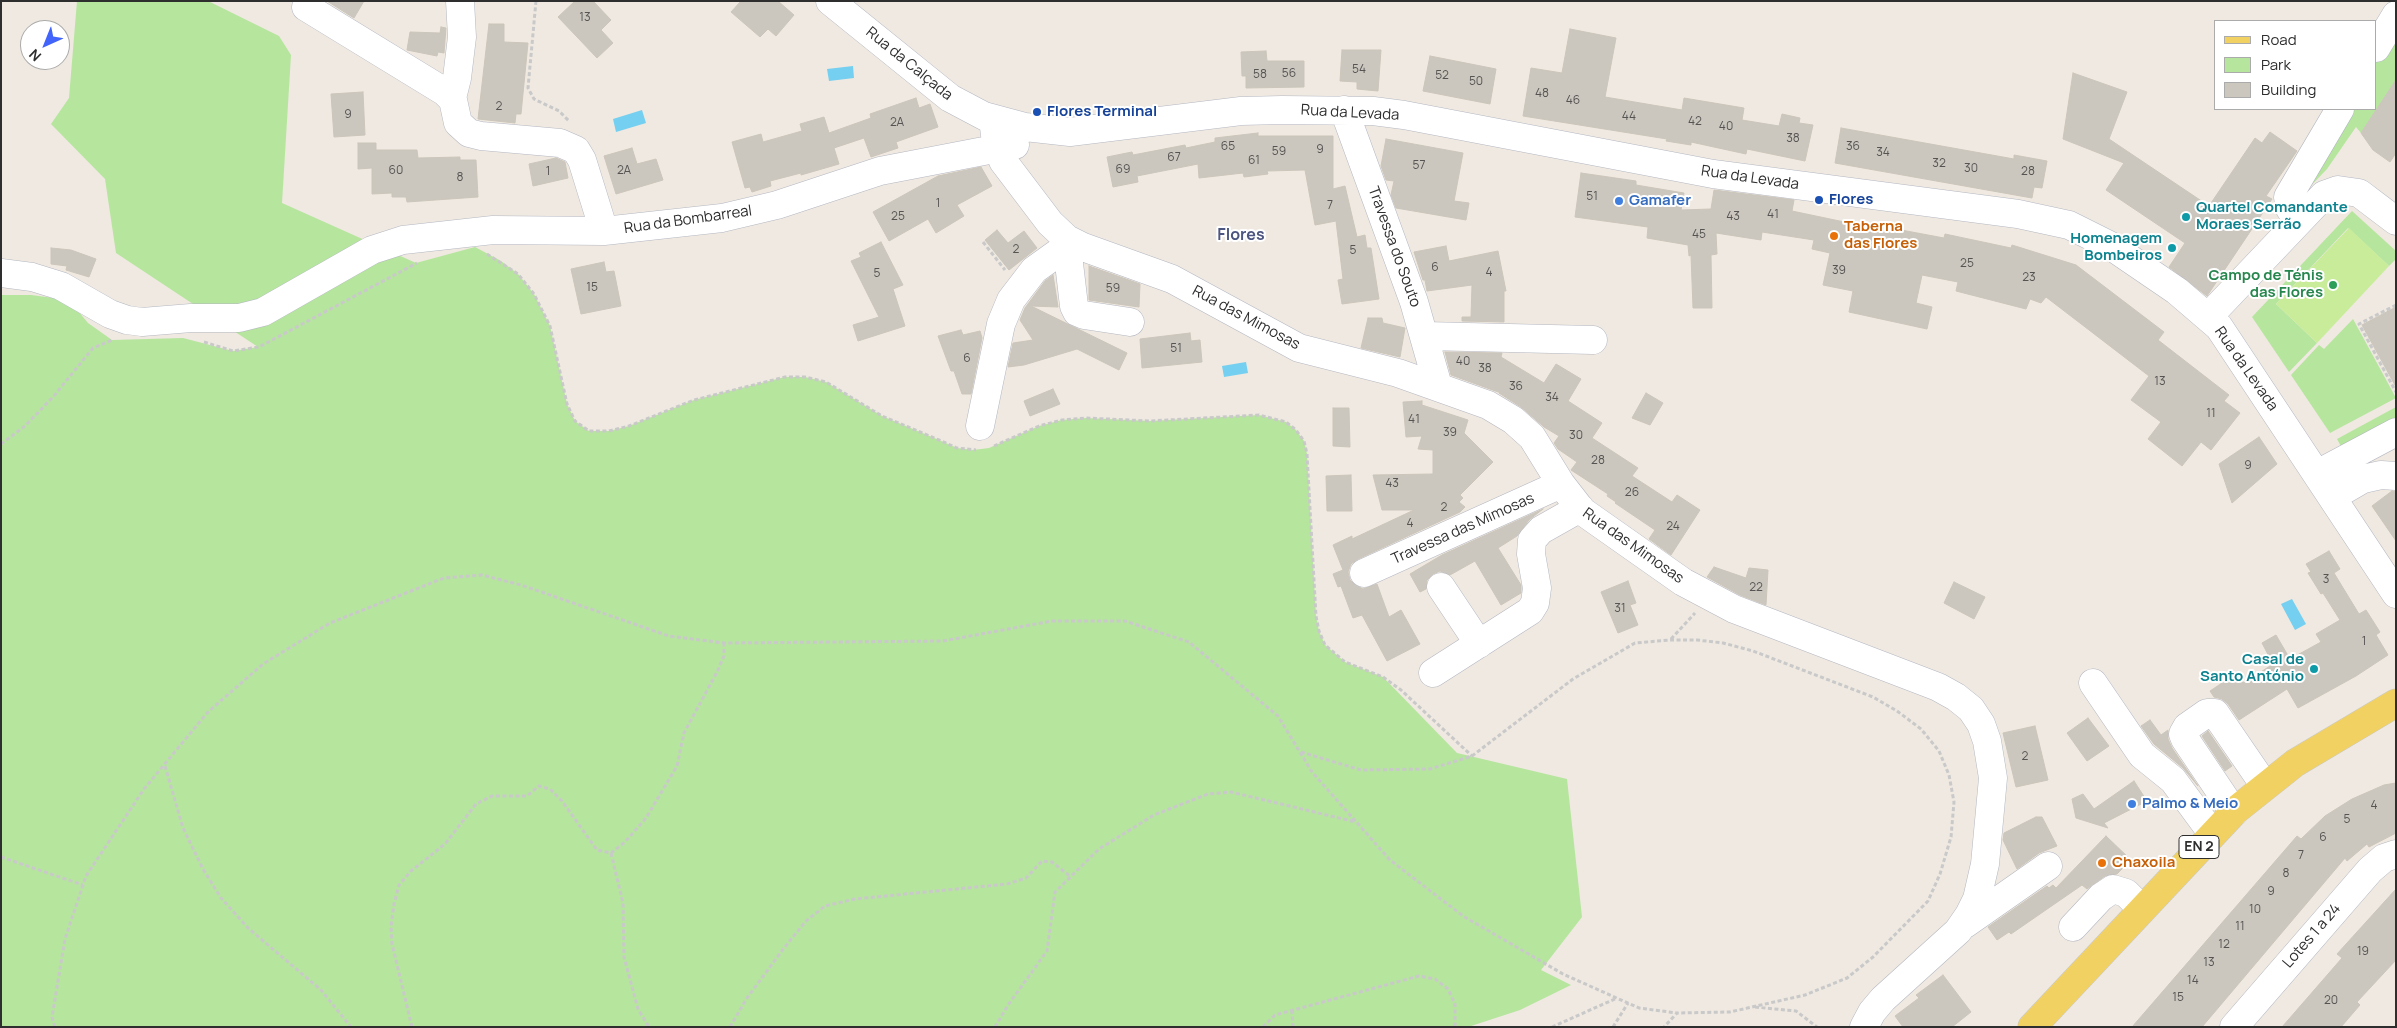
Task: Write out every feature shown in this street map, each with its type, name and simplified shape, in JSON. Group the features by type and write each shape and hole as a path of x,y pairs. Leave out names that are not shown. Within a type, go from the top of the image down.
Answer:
{"main road":[{"name":"EN 2","path":"2032,1027 2212,833 2234,812 2303,758 2396,703"}],"street":[{"path":"460,1 462,37 457,78 452,98 456,119 469,133 481,136 560,143 576,150 582,160 604,231"},
{"name":"Rua da Calçada","path":"830,1 938,90 962,106 993,119"},
{"path":"306,7 452,98"},
{"path":"2377,46 2396,15"},
{"name":"Rua da Levada","path":"993,119 1041,130 1070,132 1241,111 1344,110 1404,115 1739,178 2050,219 2075,227 2111,246 2177,291 2208,316 2231,342 2396,594"},
{"name":"Travessa do Souto","path":"1344,110 1425,336 1438,386"},
{"path":"2300,220 2290,209 2288,197 2339,110"},
{"name":"Rua das Mimosas","path":"993,119 998,148 1007,167 1050,223 1070,244 1172,279 1299,348 1398,373 1488,405 1513,420 1539,446 1561,484 1580,508 1668,572 1734,609 1938,687 1964,703 1976,716 1990,750 1992,797 1982,882 1973,908 1961,927 1947,943 1883,999 1872,1012 1864,1027"},
{"name":"Rua da Bombarreal","path":"1,273 32,277 61,286 110,314 127,320 142,322 186,318 227,319 246,317 263,312 355,259 392,242 501,230 604,231 735,215 784,203 880,171 1105,128"},
{"path":"2208,316 2324,195 2342,190 2352,191 2363,195 2396,221"},
{"path":"983,441 1001,324 1019,288 1034,270 1070,244"},
{"path":"1070,244 1074,306 1077,312 1084,315 1130,322"},
{"path":"1425,336 1593,340"},
{"path":"2317,474 2396,432"},
{"path":"2332,498 2363,479 2381,475 2396,476"},
{"name":"Travessa das Mimosas","path":"1364,573 1561,484"},
{"path":"1433,673 1524,617 1533,608 1537,588 1530,554 1532,540 1545,527 1580,508"},
{"path":"1441,586 1479,644"},
{"path":"2093,684 2142,755 2173,780 2212,833"},
{"path":"2234,812 2183,737 2184,731 2199,719 2213,712 2265,786"},
{"path":"2197,758 2230,734"},
{"name":"Lotes 1 a 24","path":"2234,1027 2370,870 2384,858 2396,854"},
{"path":"1961,927 2048,866"},
{"path":"2073,927 2101,897 2113,889 2126,894 2142,909"}],"path":[{"path":"536,1 528,90 534,99 565,116 572,130 576,150"},
{"path":"983,242 1019,288"},
{"path":"481,251 501,261 518,274 534,294 550,326 567,404 575,421 589,431 609,431 629,426 694,400 785,378 805,377 826,382 882,416 957,448 1070,419 1114,418 1150,421 1259,415 1286,422 1296,430 1304,441 1307,454 1316,616 1325,645 1345,662 1383,677 1401,690 1472,756"},
{"path":"201,341 233,350 259,348 357,296 379,282 425,260"},
{"path":"2396,305 2359,324 2396,392"},
{"path":"106,336 112,340"},
{"path":"1,444 25,426 53,397 93,348 112,340 121,340"},
{"path":"54,1027 52,1017 65,940 86,876 144,789 208,712 263,664 330,623 444,578 482,575 521,585 669,636 724,643 943,641 1052,621 1125,621 1189,642 1278,716 1312,772 1390,860 1463,916 1562,974 1639,1008 1677,1013 1730,1012 1805,995 1846,978 1873,957 1928,901 1940,874 1951,837 1954,802 1949,775 1939,751 1921,729 1898,711 1872,697 1753,651 1724,643 1670,640 1635,643 1573,679 1472,756 1430,769 1361,770 1300,752"},
{"path":"1670,640 1710,596"},
{"path":"412,1027 392,944 391,926 399,885 411,871 445,844 476,804 492,796 527,796 539,786 550,789 562,801 597,850 610,853 625,842 646,818 677,766 684,733 717,672 724,656 724,643"},
{"path":"165,766 183,828 203,869 221,898 248,928 321,990 351,1027"},
{"path":"995,1027 1008,1005 1047,951 1055,892 1099,849 1154,815 1208,794 1231,792 1356,822"},
{"path":"610,853 623,903 624,957 638,1009 649,1027"},
{"path":"1,857 83,885"},
{"path":"730,1027 747,998 784,948 806,921 825,906 855,899 1007,884 1026,878 1042,861 1052,862 1071,877"},
{"path":"1263,1027 1275,1015 1413,977 1425,976 1440,982 1451,994 1455,1004 1455,1027"},
{"path":"1552,1027 1617,998"},
{"path":"1613,1027 1628,1003"},
{"path":"1752,1007 1796,1011 1818,1027"},
{"path":"1292,1010 1293,1027"},
{"path":"1664,1027 1677,1013"}],"green space":[{"path":"77,1 208,1 279,36 291,55 282,203 416,263 475,247 501,261 518,274 534,294 550,326 567,404 575,421 589,431 609,431 629,426 694,400 785,377 805,377 826,382 882,416 957,448 973,450 989,448 1039,426 1062,420 1086,418 1150,421 1259,415 1286,422 1296,430 1304,441 1307,454 1316,616 1319,631 1325,645 1345,662 1383,677 1457,753 1567,779 1582,917 1541,970 1571,985 1520,1010 1468,1027 1,1027 1,295 31,295 69,300 88,323 112,340 183,338 233,351 258,347 116,253 105,179 51,124 69,98"},
{"path":"2396,27 2396,80 2377,109 2377,59"},
{"path":"2347,110 2376,110 2361,133 2356,127 2327,169 2301,196"},
{"path":"2352,211 2396,251 2396,259 2389,266 2348,228 2276,304 2317,343 2289,372 2252,317"},
{"name":"Campo de Ténis das Flores","path":"2349,228 2389,266 2317,343 2276,304"},
{"path":"2353,319 2396,398 2330,433 2291,375 2319,345 2324,349"},
{"path":"2396,407 2396,421 2343,450 2337,439"}],"water":[{"path":"853,66 854,78 829,81 827,69"},
{"path":"642,110 646,123 616,132 613,119"},
{"path":"1246,362 1248,373 1224,377 1222,366"},
{"path":"2292,599 2306,624 2295,630 2281,604"}],"building":[{"path":"327,1 364,1 354,18"},
{"path":"575,1 593,1 611,20 601,30 613,43 597,58 558,17"},
{"path":"741,1 778,1 794,15 776,36 768,29 760,37 731,12"},
{"path":"489,24 504,24 504,42 528,43 521,114 516,114 515,123 478,119"},
{"path":"441,27 446,28 444,53 438,52 437,56 407,50 410,32 440,33"},
{"path":"1570,29 1616,38 1605,97 1682,110 1684,98 1744,108 1742,120 1779,126 1782,114 1800,118 1799,123 1813,125 1805,161 1747,149 1746,154 1691,142 1691,145 1666,141 1667,139 1523,116 1531,68 1562,73"},
{"path":"1342,50 1381,50 1378,91 1357,89 1357,82 1340,81"},
{"path":"1266,51 1267,61 1304,61 1304,87 1246,88 1246,76 1242,76 1241,52"},
{"path":"1430,56 1496,69 1490,104 1423,91"},
{"path":"2073,73 2127,92 2109,139 2209,206 2255,138 2262,143 2270,132 2297,151 2266,196 2272,199 2207,296 2169,267 2185,243 2106,190 2124,163 2063,139"},
{"path":"2396,80 2396,153 2390,162 2373,150 2361,133"},
{"path":"363,92 365,135 334,137 331,94"},
{"path":"916,98 919,108 930,104 938,127 896,142 898,148 871,157 864,138 834,148 839,164 801,175 801,173 770,181 771,186 752,192 750,187 745,188 732,142 761,134 763,142 802,131 800,124 824,117 829,133 871,118 870,114"},
{"path":"1841,128 2014,159 2014,155 2047,161 2042,188 2034,187 2032,198 1835,163"},
{"path":"1258,133 1258,136 1333,136 1333,189 1345,186 1357,237 1365,235 1367,248 1371,248 1379,299 1342,304 1338,280 1343,279 1336,221 1315,225 1305,170 1267,171 1268,174 1244,177 1243,173 1199,178 1198,164 1137,176 1138,182 1113,187 1107,157 1132,152 1133,155 1185,145 1186,148 1215,142 1215,138"},
{"path":"1386,139 1463,153 1454,201 1469,203 1466,220 1396,208 1391,195 1394,181 1386,180 1381,166"},
{"path":"358,143 376,143 376,150 417,150 418,158 460,157 460,160 476,160 478,197 407,202 406,197 392,197 392,193 372,194 372,168 358,169"},
{"path":"632,148 637,164 656,159 663,180 616,194 604,156"},
{"path":"556,158 565,162 568,178 533,186 529,164"},
{"path":"981,167 992,186 957,205 964,216 936,233 928,219 889,241 873,212 938,176"},
{"path":"1581,173 1636,181 1636,185 1684,193 1681,210 1711,209 1714,190 1794,200 1792,211 1868,227 1869,224 1944,238 1945,234 2011,248 2012,245 2076,265 2164,332 2158,340 2229,395 2224,401 2240,413 2211,450 2201,442 2182,466 2148,439 2161,422 2131,400 2149,376 2046,297 2041,303 2030,299 2026,309 1956,291 1958,282 1922,275 1916,303 1932,307 1927,329 1849,312 1853,291 1823,285 1830,253 1812,249 1814,240 1762,232 1761,240 1716,233 1717,254 1711,255 1712,308 1693,308 1691,255 1689,256 1688,245 1647,238 1648,227 1575,217"},
{"path":"997,230 1008,243 1024,231 1037,248 1009,270 985,240"},
{"path":"881,242 903,285 893,289 905,326 858,341 853,325 879,317 851,261 861,257 859,253"},
{"path":"1446,246 1449,261 1498,251 1506,291 1504,291 1504,322 1462,321 1462,317 1471,317 1472,285 1427,291 1425,280 1423,280 1414,252"},
{"path":"51,248 71,250 96,259 89,277 66,270 67,266 51,264"},
{"path":"604,262 606,272 614,271 621,306 581,314 571,269"},
{"path":"1089,266 1140,284 1139,307 1089,300"},
{"path":"1053,275 1058,307 1031,306 1127,353 1119,370 1077,349 1024,365 1008,367 1013,343 1033,340 1020,320 1025,308 1045,281"},
{"path":"2396,307 2396,387 2362,325"},
{"path":"1368,318 1382,318 1383,323 1405,328 1400,357 1361,348"},
{"path":"961,330 963,335 980,331 982,338 971,394 962,394 938,336"},
{"path":"1190,333 1191,341 1200,340 1202,362 1142,368 1140,339"},
{"path":"1445,352 1502,353 1501,357 1544,383 1556,364 1581,379 1568,401 1602,423 1592,438 1638,468 1632,476 1672,502 1677,495 1700,510 1671,555 1649,539 1655,530 1615,503 1607,496 1608,494 1571,470 1577,462 1558,449 1554,443 1559,436 1499,393 1501,393 1451,375"},
{"path":"1053,389 1060,404 1030,416 1024,401"},
{"path":"1646,393 1663,403 1650,425 1632,418"},
{"path":"1422,401 1422,405 1468,420 1464,433 1493,462 1460,495 1463,498 1459,502 1465,507 1460,512 1351,564 1348,572 1350,580 1363,589 1377,584 1389,617 1401,610 1420,644 1387,661 1362,615 1353,618 1341,586 1338,587 1333,574 1343,570 1333,545 1352,536 1352,539 1414,510 1382,510 1373,475 1433,474 1433,450 1418,449 1422,436 1406,437 1403,402"},
{"path":"1333,408 1349,408 1350,447 1333,446"},
{"path":"2259,437 2277,464 2232,503 2219,464"},
{"path":"1351,475 1352,511 1327,511 1326,476"},
{"path":"2392,491 2396,492 2396,541 2372,506"},
{"path":"1543,509 1529,520 1517,536 1498,548 1521,585 1521,593 1501,605 1475,561 1450,575 1440,571 1433,574 1427,580 1426,589 1420,592 1410,574 1442,555"},
{"path":"2329,551 2340,569 2334,573 2359,614 2366,610 2380,632 2376,635 2388,655 2356,676 2298,708 2287,689 2239,720 2228,704 2222,699 2214,697 2210,691 2237,673 2244,683 2273,664 2262,643 2276,635 2290,659 2321,642 2316,634 2340,620 2308,573 2311,572 2306,564"},
{"path":"1714,567 1746,578 1749,568 1768,570 1766,605 1740,595 1707,577"},
{"path":"1628,581 1636,603 1630,605 1638,625 1618,633 1601,592"},
{"path":"1954,582 1985,597 1974,619 1944,603"},
{"path":"2088,718 2109,746 2087,761 2067,733"},
{"path":"2150,720 2161,735 2168,730 2168,739 2172,748 2198,786 2183,768 2154,744 2141,726"},
{"path":"2035,726 2048,780 2016,787 2003,733"},
{"path":"2208,731 2232,766 2225,771 2202,736"},
{"path":"2134,781 2147,801 2104,823 2108,828 2076,818 2072,799 2083,794 2094,809"},
{"path":"2396,783 2396,833 2369,847 2367,844 2347,861 2345,858 2202,1027 2132,1027 2297,836 2301,839 2325,816 2352,799 2384,785"},
{"path":"2036,817 2042,817 2057,846 2039,853 2017,869 2003,840 2004,833"},
{"path":"2106,836 2131,860 2117,874 2105,876 2087,889 2082,885 2011,934 2009,932 1997,940 1988,927 2047,886 2049,888 2053,885 2056,888"},
{"path":"2396,889 2396,960 2357,1002 2360,1005 2341,1027 2282,1027 2342,958 2337,954"},
{"path":"1943,975 1971,1012 1952,1027 1903,1027 1895,1016 1919,998 1916,995"}],"place":[{"name":"Flores Terminal","path":"1037,112"},
{"name":"Flores","path":"1819,200"},
{"name":"Gamafer","path":"1619,201"},
{"name":"Quartel Comandante Moraes Serrão","path":"2186,217"},
{"name":"Taberna das Flores","path":"1834,236"},
{"name":"Homenagem Bombeiros","path":"2172,248"},
{"name":"Campo de Ténis das Flores","path":"2333,285"},
{"name":"Casal de Santo António","path":"2314,669"},
{"name":"Palmo & Meio","path":"2132,804"},
{"name":"Chaxoila","path":"2102,863"}],"district":[{"name":"Flores","path":"1241,236"}]}
